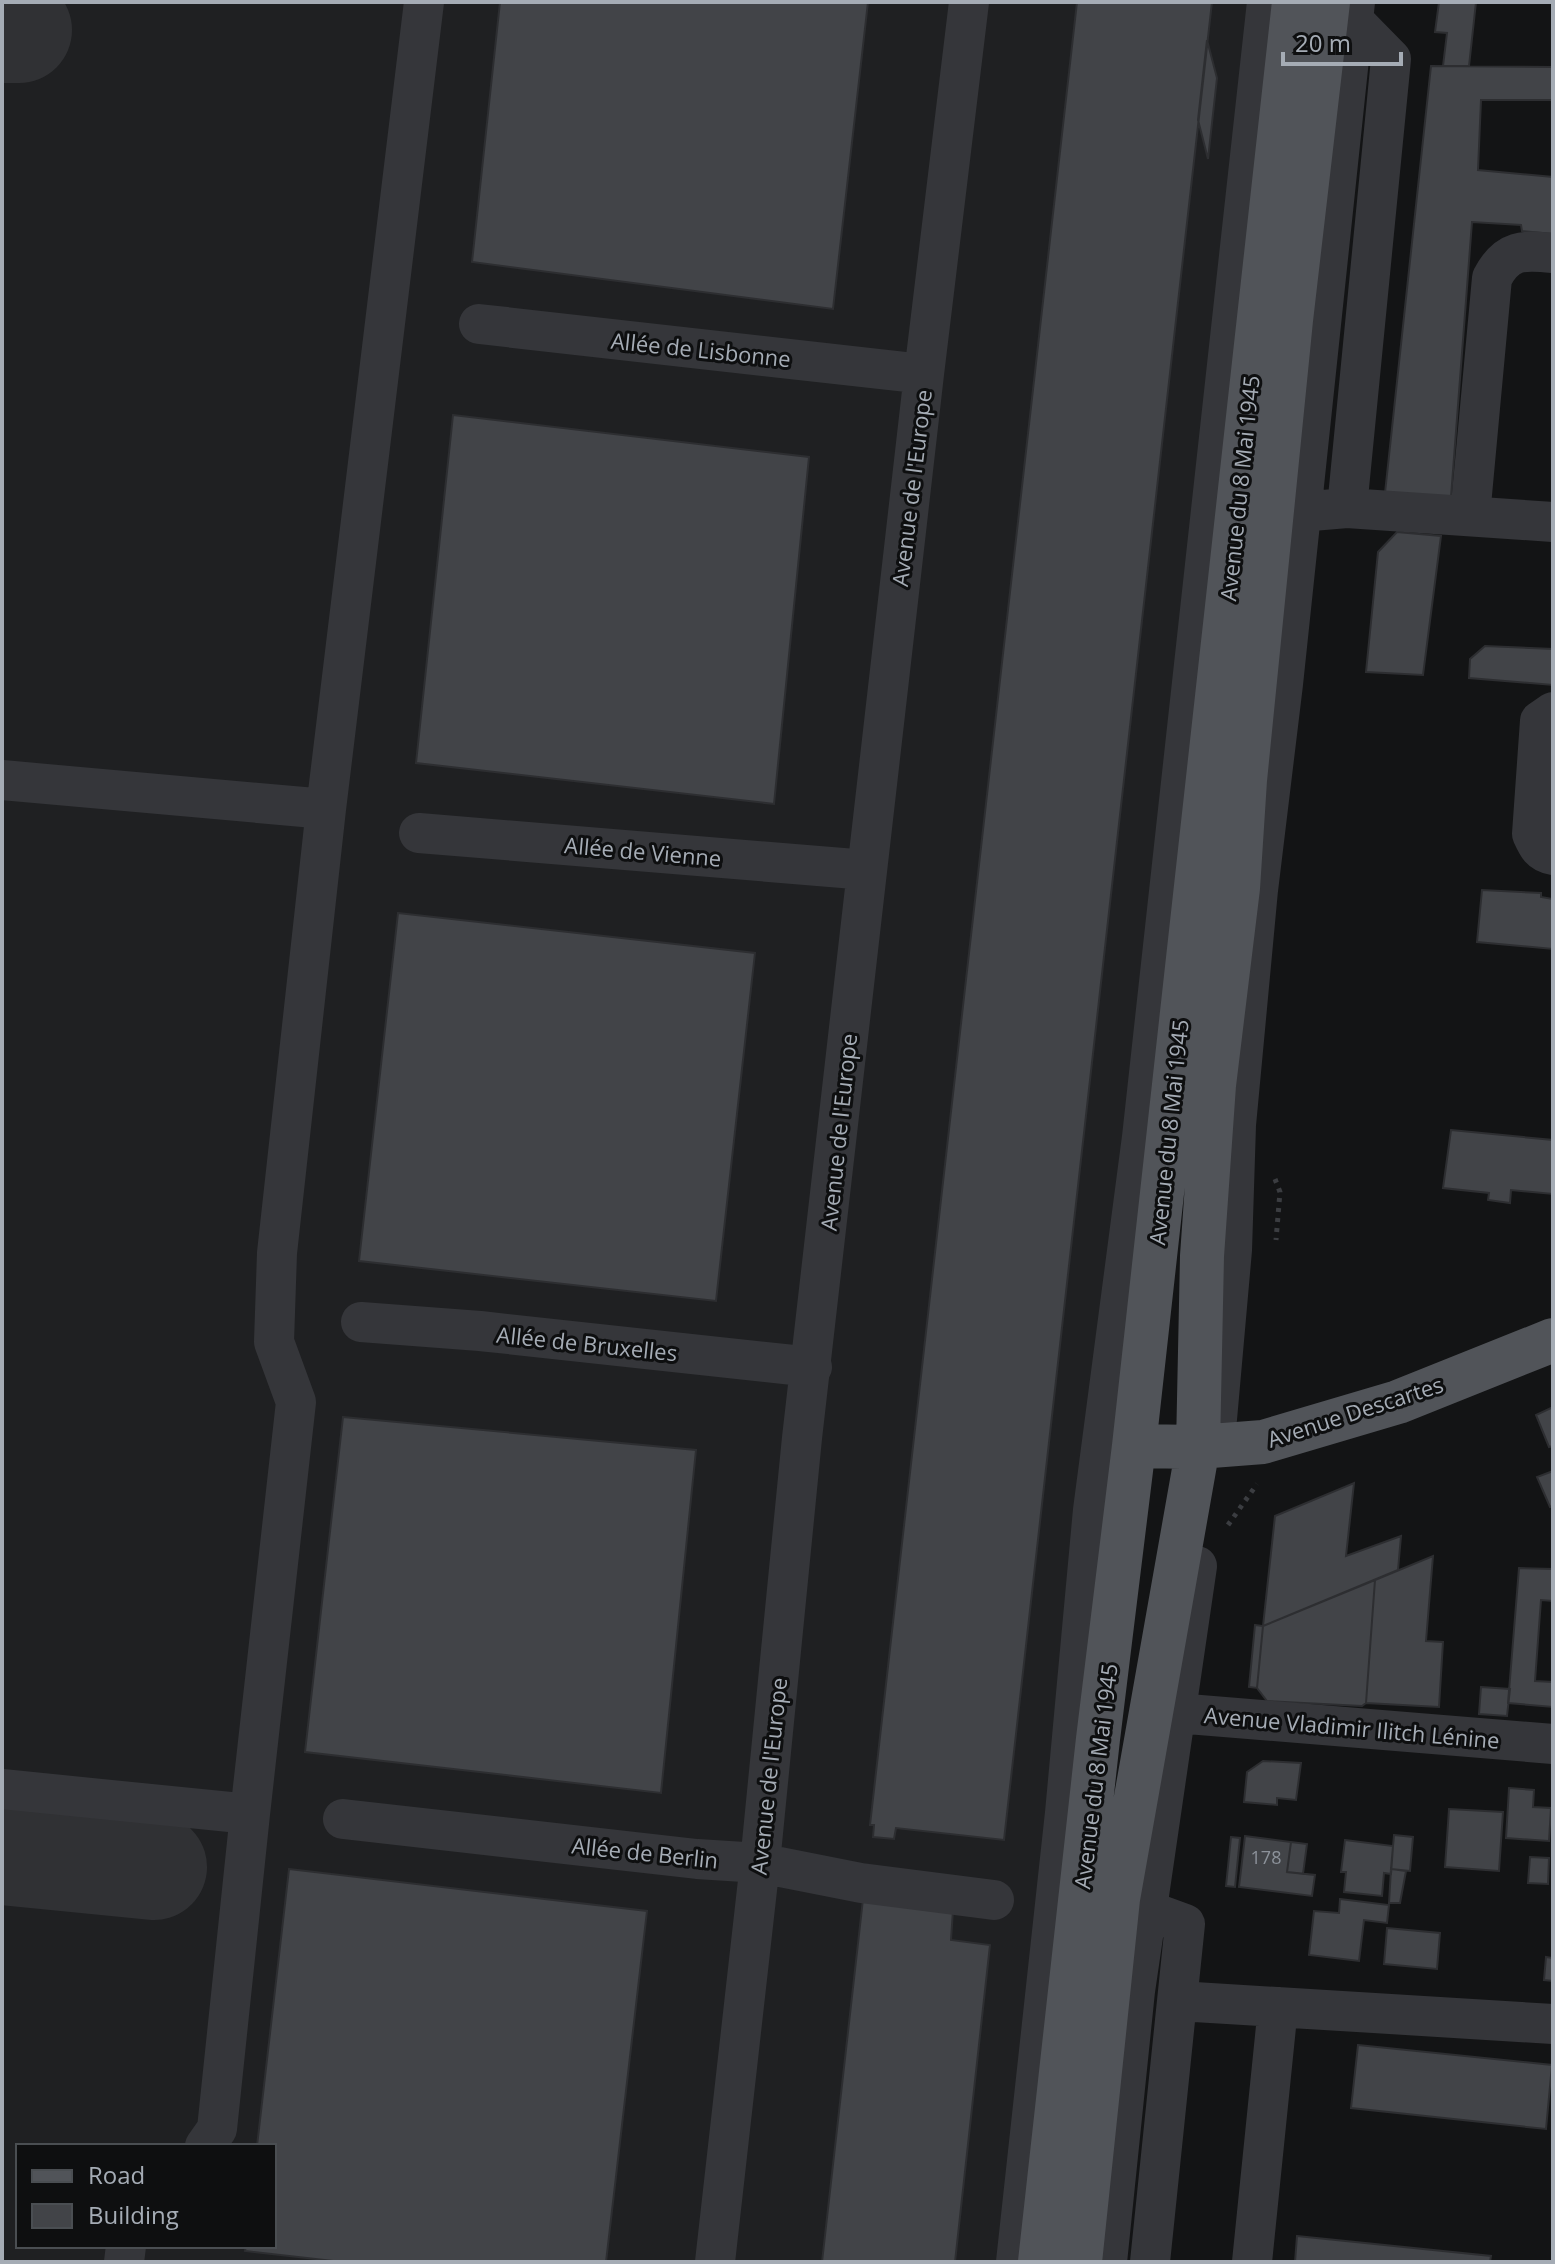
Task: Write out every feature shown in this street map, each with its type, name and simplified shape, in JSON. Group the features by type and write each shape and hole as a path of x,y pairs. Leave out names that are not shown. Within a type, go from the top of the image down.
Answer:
{"main road":[{"name":"Avenue du 8 Mai 1945","path":"1040,2262 1098,1739 1118,1445 1294,2"},
{"name":"Avenue du 8 Mai 1945","path":"1080,2262 1132,1905 1206,1446 1202,1256 1214,1085 1238,888 1245,780 1286,513 1343,7"},
{"name":"Avenue Descartes","path":"1118,1445 1206,1446 1263,1442 1398,1402 1553,1340"}],"street":[{"path":"206,2144 217,2129 296,1402 274,1342 277,1253 326,809 424,2"},
{"name":"Avenue de l'Europe","path":"715,2262 760,1863 802,1438 969,2"},
{"path":"1016,2262 1065,1813 1093,1510 1118,1445 1143,1121 1267,2"},
{"path":"1343,7 1391,59 1347,508"},
{"path":"1470,516 1492,278 1498,265 1509,256 1525,251 1553,253"},
{"name":"Allée de Lisbonne","path":"479,324 924,374"},
{"path":"1286,513 1347,508 1553,522"},
{"path":"1553,712 1540,721 1532,834 1544,854 1553,855"},
{"path":"2,780 326,809"},
{"name":"Allée de Vienne","path":"419,833 867,870"},
{"name":"Allée de Bruxelles","path":"361,1322 480,1331 812,1367"},
{"name":"Avenue Vladimir Ilitch Lénine","path":"1164,1712 1553,1744"},
{"path":"2,1789 250,1814"},
{"name":"Allée de Berlin","path":"343,1819 697,1859 760,1863 861,1883 994,1900"},
{"path":"1107,2262 1135,1991 1132,1905 1185,1924 1150,2262"},
{"path":"1178,2001 1553,2024"},
{"path":"1252,2262 1278,2007"}],"shaded area":[{"path":"2,2 1256,2 1003,2262 2,2262"}],"building":[{"path":"500,2 868,2 833,309 472,262"},
{"path":"1077,2 1212,2 1004,1840 896,1828 894,1839 873,1837 874,1825 870,1825"},
{"path":"1439,2 1476,2 1469,66 1443,66 1447,33 1435,32"},
{"path":"1207,40 1217,78 1208,159 1198,120"},
{"path":"1431,66 1553,67 1553,100 1481,100 1478,170 1553,177 1553,234 1522,231 1521,225 1472,222 1451,497 1385,493"},
{"path":"453,415 809,457 774,804 416,763"},
{"path":"1397,532 1441,536 1423,675 1366,672 1378,552"},
{"path":"1485,646 1553,649 1553,685 1469,678 1470,659"},
{"path":"1482,890 1541,893 1541,897 1553,899 1553,949 1477,942"},
{"path":"398,913 755,953 716,1301 359,1261"},
{"path":"1451,1130 1553,1140 1553,1194 1511,1190 1510,1203 1488,1200 1489,1193 1443,1188"},
{"path":"1553,1407 1553,1446 1549,1447 1536,1415"},
{"path":"343,1417 696,1450 661,1793 305,1752"},
{"path":"1553,1471 1553,1506 1550,1507 1537,1477"},
{"path":"1354,1483 1346,1556 1401,1536 1398,1570 1263,1626 1275,1516"},
{"path":"1433,1556 1426,1641 1443,1642 1439,1707 1366,1703 1375,1580"},
{"path":"1519,1568 1553,1569 1553,1601 1541,1600 1535,1681 1553,1682 1553,1707 1508,1703"},
{"path":"1375,1580 1366,1703 1362,1706 1267,1701 1257,1688 1263,1626"},
{"path":"1255,1625 1263,1626 1257,1688 1249,1687"},
{"path":"1481,1687 1510,1689 1507,1716 1479,1714"},
{"path":"1263,1761 1301,1763 1296,1800 1277,1798 1277,1805 1244,1802 1247,1772"},
{"path":"1509,1788 1534,1790 1533,1807 1551,1808 1549,1841 1506,1838"},
{"path":"1449,1809 1503,1812 1499,1871 1445,1867"},
{"path":"1394,1835 1413,1837 1410,1871 1391,1869"},
{"path":"1245,1836 1291,1842 1287,1872 1315,1875 1312,1896 1239,1887"},
{"path":"1231,1837 1240,1838 1235,1887 1226,1886"},
{"path":"1345,1840 1393,1846 1391,1874 1384,1873 1382,1896 1344,1892 1346,1872 1341,1872"},
{"path":"1291,1842 1307,1844 1303,1874 1287,1872"},
{"path":"1530,1857 1549,1858 1548,1884 1528,1883"},
{"path":"289,1869 647,1911 606,2262 342,2262 245,2251 246,2248 276,2248 276,2144 257,2144"},
{"path":"1391,1869 1406,1871 1400,1903 1389,1903"},
{"path":"863,1899 953,1910 951,1940 990,1945 955,2262 822,2262"},
{"path":"1340,1899 1389,1905 1387,1923 1364,1920 1359,1961 1309,1955 1314,1911 1339,1913"},
{"path":"1387,1928 1440,1933 1437,1969 1384,1964"},
{"path":"1546,1957 1553,1958 1553,1981 1544,1980"},
{"path":"1358,2045 1552,2065 1546,2129 1351,2108"},
{"path":"1297,2236 1491,2256 1490,2262 1295,2262"}],"taxiway":[{"path":"2,30 19,30"},
{"path":"2,1852 154,1867"}]}
